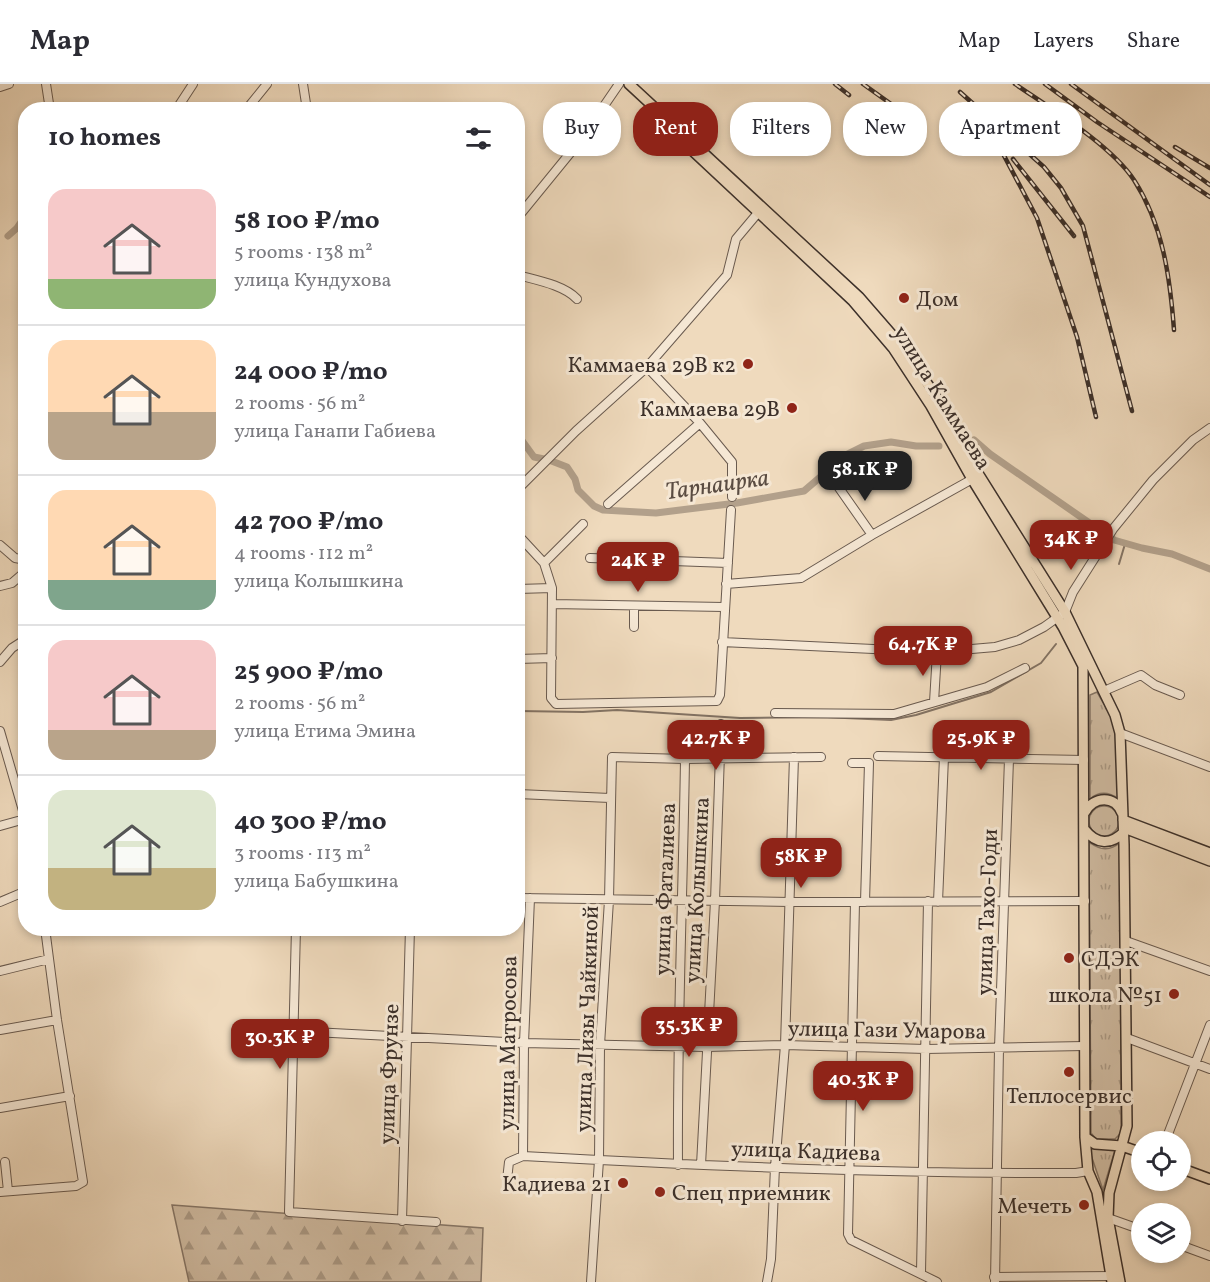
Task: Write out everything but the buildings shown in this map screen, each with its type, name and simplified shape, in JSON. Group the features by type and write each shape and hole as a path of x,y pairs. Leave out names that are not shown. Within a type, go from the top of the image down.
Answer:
{"main road":[{"name":"улица Каммаева","path":"620,84 760,210"},
{"name":"улица Каммаева","path":"629,84 853,301 893,348 1061,615 1115,715 1120,733 1124,824 1127,1038 1127,1126 1109,1193 1108,1218 1115,1279"},
{"path":"1087,665 1084,760 1085,1137 1088,1171 1097,1192 1115,1279"},
{"path":"1085,813 1096,801 1105,799 1120,807 1124,824 1117,838 1109,842 1099,842 1091,838 1085,830"},
{"path":"1124,824 1210,853"},
{"path":"1124,824 1210,861"},
{"path":"1085,1137 1095,1144 1123,1144 1131,1147"},
{"path":"1191,1170 1210,1177"}],"street":[{"path":"0,87 9,84"},
{"path":"46,84 49,102"},
{"path":"181,102 193,84"},
{"path":"253,102 267,84"},
{"path":"303,84 306,102"},
{"path":"525,208 580,141 620,84"},
{"path":"525,482 647,367 727,275 736,239 760,210"},
{"path":"525,277 554,286 577,299"},
{"path":"647,367 700,423 732,462 732,497"},
{"path":"608,504 700,423"},
{"path":"722,642 937,652 995,648 1019,640 1061,615 1113,529 1153,480 1193,440 1210,429"},
{"path":"726,584 801,578 976,477"},
{"path":"837,484 872,535"},
{"path":"525,543 544,563 552,588 551,698 556,704 717,701 720,695 730,510"},
{"path":"544,563 583,524"},
{"path":"0,545 18,559"},
{"path":"590,558 728,563"},
{"path":"0,586 12,583 18,578"},
{"path":"525,589 552,588"},
{"path":"552,604 724,607"},
{"path":"634,606 634,627"},
{"path":"0,663 18,644"},
{"path":"934,702 937,652"},
{"path":"525,659 552,658"},
{"path":"775,713 894,714 987,687 1025,668"},
{"path":"1104,691 1141,675 1155,685 1180,696"},
{"name":"улица Колышкина","path":"701,1165 715,901 721,724"},
{"path":"0,731 3,752 18,798"},
{"path":"1120,733 1210,767"},
{"path":"878,756 1084,760"},
{"name":"улица Лизы Чайкиной","path":"591,1282 599,1160 600,1045 609,900 612,757 685,759"},
{"path":"767,1282 771,1259 775,1167 785,1045 794,757"},
{"path":"685,759 821,757"},
{"path":"938,902 944,757"},
{"name":"улица Фаталиева","path":"678,1165 677,1045 683,901 685,759"},
{"name":"улица Тахо-Годи","path":"994,1280 1009,759"},
{"path":"852,763 869,763 865,902"},
{"path":"525,794 610,798"},
{"path":"0,826 18,822"},
{"path":"0,902 18,894"},
{"path":"525,898 790,902 1085,901"},
{"name":"улица Матросова","path":"507,1180 509,1162 523,1156 524,1043 530,898"},
{"path":"921,1273 928,901"},
{"path":"855,902 848,1234 851,1240 937,1282"},
{"path":"5,1162 4,1192 76,1186 83,1182 46,936"},
{"path":"296,936 290,1212 436,1222"},
{"name":"улица Фрунзе","path":"402,1221 410,936"},
{"path":"1126,941 1210,971"},
{"path":"0,971 49,959"},
{"path":"0,1030 57,1020"},
{"path":"1169,1131 1210,1026"},
{"name":"улица Гази Умарова","path":"294,1031 407,1038 600,1045 706,1047 785,1045 926,1049 1084,1046"},
{"path":"1127,1038 1210,1069"},
{"path":"0,1108 70,1096"},
{"name":"улица Кадиева","path":"523,1156 678,1165 997,1173 1088,1171"},
{"path":"1108,1218 1131,1226"},
{"path":"1191,1249 1210,1256"},
{"path":"994,1280 1115,1279"}],"green space":[{"path":"1097,692 1111,716 1116,735 1119,799 1104,793 1090,799 1090,695"},
{"path":"1104,806 1115,810 1119,821 1115,832 1104,836 1093,832 1089,821 1093,810"},
{"path":"1089,842 1105,849 1121,842 1121,1133 1115,1139 1096,1139 1091,1133"},
{"path":"1091,1146 1115,1150 1103,1190 1091,1155"},
{"path":"172,1205 483,1228 481,1282 189,1282"}],"waterway":[{"name":"Тарнаирка","path":"8,236 18,227"},
{"name":"Тарнаирка","path":"974,440 990,454 1114,540 1172,554 1210,569"},
{"name":"Тарнаирка","path":"525,445 534,457 567,467 575,479 578,490 594,506 603,510 656,513 737,503 804,491 846,455 864,446 891,442 916,446 939,446"},
{"path":"1119,564 1125,544"},
{"path":"525,711 617,710 740,718 822,717 891,720 916,715 991,692 1041,663 1056,644"}],"railway":[{"path":"835,84 849,95"},
{"path":"863,84 888,102"},
{"path":"1015,84 1095,141 1111,154 1134,180 1144,197 1158,233 1167,271 1174,330"},
{"path":"1045,84 1097,122 1210,197"},
{"path":"1071,84 1210,185"},
{"path":"960,92 1044,167 1061,188 1083,226 1132,411"},
{"path":"1175,147 1210,168"},
{"path":"1004,156 1037,218 1077,337 1096,417"},
{"path":"1013,159 1074,236"}],"place":[{"name":"Дом","path":"904,298"},
{"name":"Каммаева 29В к2","path":"748,364"},
{"name":"Каммаева 29В","path":"792,408"},
{"name":"СДЭК","path":"1069,958"},
{"name":"школа №51","path":"1174,994"},
{"name":"Теплосервис","path":"1069,1072"},
{"name":"Кадиева 21","path":"623,1183"},
{"name":"Спец приемник","path":"660,1192"},
{"name":"Мечеть","path":"1084,1205"}]}
